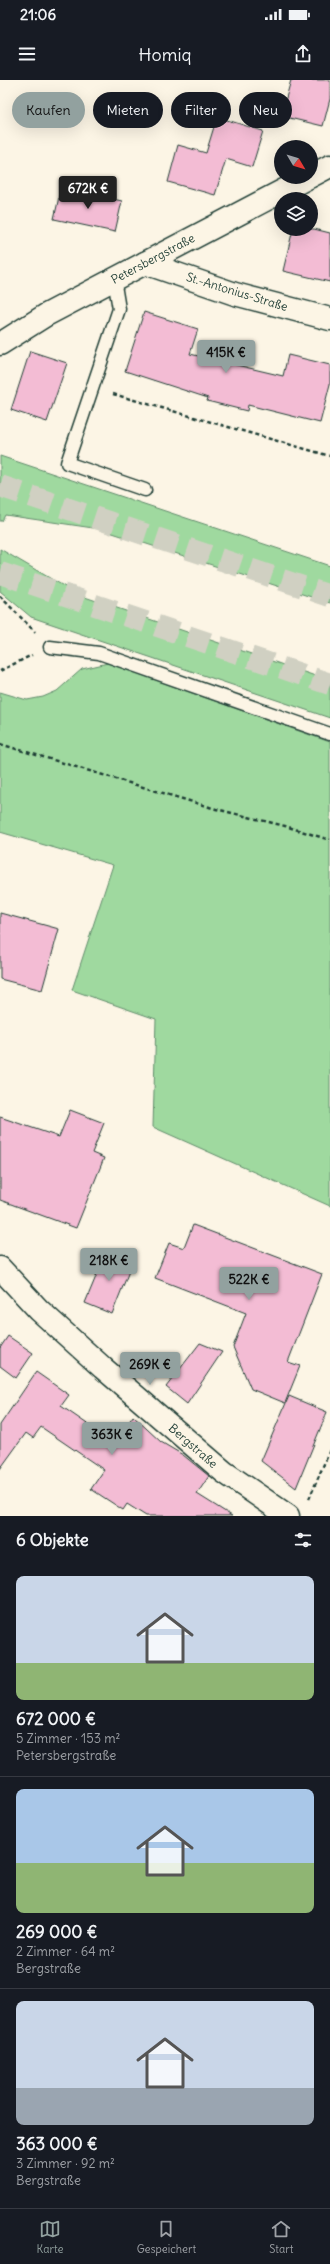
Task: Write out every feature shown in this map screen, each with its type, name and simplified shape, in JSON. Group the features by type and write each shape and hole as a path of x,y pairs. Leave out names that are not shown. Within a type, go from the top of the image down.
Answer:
{"street":[{"name":"Petersbergstraße","path":"318,172 330,166"},
{"name":"Petersbergstraße","path":"0,344 46,315 295,184"},
{"name":"St.-Antonius-Straße","path":"145,262 234,294 330,318"},
{"name":"Bergstraße","path":"0,1268 39,1310 103,1368 224,1472 297,1511"}],"lane":[{"path":"114,279 119,309 91,388 67,463 145,490"},
{"path":"50,647 99,653 330,734"}],"path":[{"path":"91,388 330,456"},
{"path":"0,596 50,647 0,671"},
{"path":"0,744 216,809 285,826 330,840"},
{"path":"297,1511 330,1450"}],"green space":[{"path":"0,456 330,566 330,603 100,529 5,515 2,521 0,521"},
{"path":"0,549 79,595 330,681 330,718 31,617 0,591"},
{"path":"108,663 330,742 330,1206 153,1127 156,1019 72,990 113,865 0,832 0,692 27,700 43,697 57,691 82,669"}],"building":[{"path":"291,80 330,80 330,99 323,126 292,119 292,92 288,92"},
{"path":"231,121 239,124 239,128 253,128 263,131 252,167 226,159 215,195 168,182 178,145 206,153 214,128 231,128"},
{"path":"61,188 122,201 115,232 54,219"},
{"path":"318,230 330,233 330,282 283,271 291,236 318,236"},
{"path":"144,312 198,329 190,354 283,376 288,355 330,365 330,384 320,423 248,405 247,411 207,401 208,398 125,371"},
{"path":"30,351 67,363 47,422 11,410"},
{"path":"0,913 59,929 42,990 0,979"},
{"path":"70,1110 104,1123 92,1153 104,1158 76,1228 0,1200 0,1117 59,1137"},
{"path":"193,1225 322,1274 288,1362 300,1366 285,1403 251,1389 233,1347 246,1313 155,1278 169,1243 184,1248"},
{"path":"107,1250 133,1261 112,1314 85,1303"},
{"path":"8,1336 33,1353 16,1378 0,1366 0,1348"},
{"path":"200,1343 222,1352 187,1404 166,1387"},
{"path":"36,1372 69,1395 61,1406 115,1443 133,1416 161,1442 183,1455 209,1476 197,1494 232,1516 146,1516 127,1504 123,1510 91,1489 104,1470 41,1427 33,1438 26,1433 0,1469 0,1425"},
{"path":"289,1396 327,1412 296,1488 261,1461"}],"tunnel":[{"path":"0,486 330,596"},
{"path":"0,573 330,684"}]}
